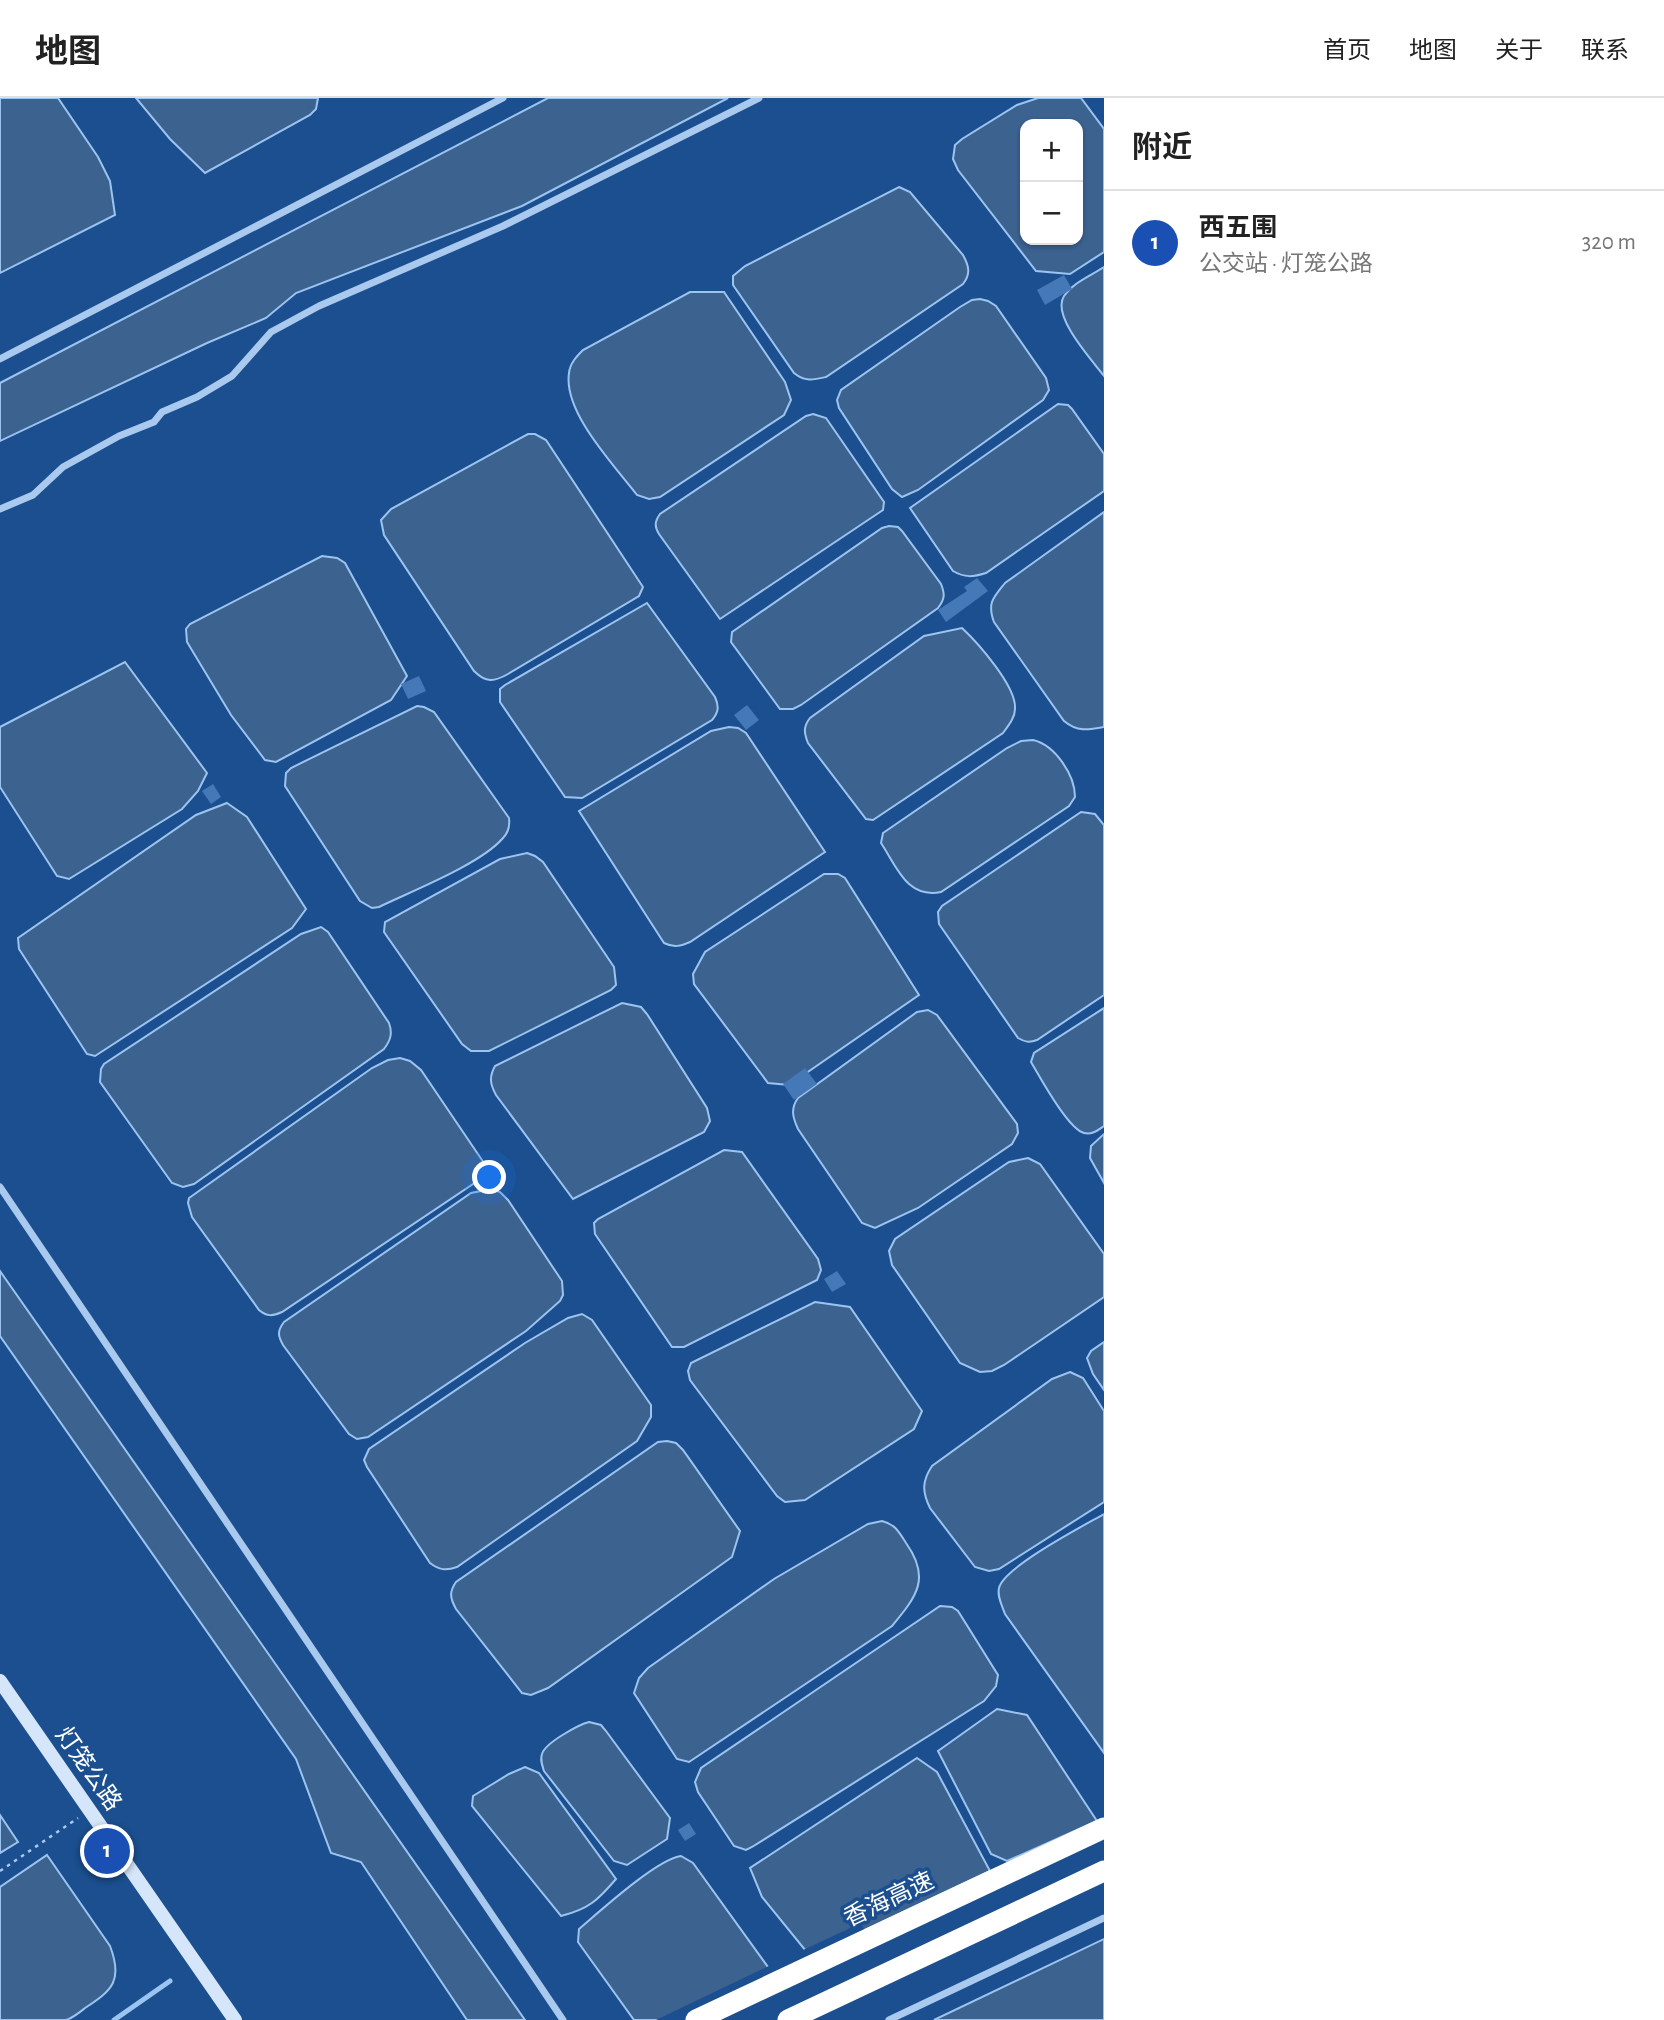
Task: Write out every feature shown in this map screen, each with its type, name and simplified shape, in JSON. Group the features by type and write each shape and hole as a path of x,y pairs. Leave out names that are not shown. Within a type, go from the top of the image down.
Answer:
{"highway":[{"name":"香海高速","path":"695,2020 1104,1828"},
{"path":"788,2020 1104,1871"}],"street":[{"path":"0,359 503,98"},
{"path":"0,509 33,495 62,467 119,436 154,422 162,412 197,397 232,376 271,332 319,306 503,226 759,98"},
{"path":"0,1187 563,2020"},
{"name":"灯笼公路","path":"0,1681 235,2020"},
{"path":"889,2020 1104,1918"}],"path":[{"path":"0,1871 90,1810"}],"water":[{"path":"0,98 58,98 98,157 110,181 115,215 0,273"},
{"path":"136,98 318,98 316,109 310,115 205,173 170,139"},
{"path":"548,98 728,98 522,206 296,293 266,318 0,441 0,383"},
{"path":"1038,98 1081,98 1104,129 1104,252 1070,274 1036,271 958,170 953,159 955,145 1017,105"},
{"path":"899,187 910,192 963,255 968,270 966,280 826,377 809,380 798,376 733,285 733,276 745,266"},
{"path":"1104,267 1104,376 1075,338 1061,305 1064,296 1072,287"},
{"path":"690,292 724,292 785,382 791,400 784,415 660,497 649,499 637,495 592,437 574,404 569,388 569,373 574,360 583,350"},
{"path":"980,299 996,306 1046,378 1049,390 1043,400 918,490 902,497 892,489 839,408 837,400 841,390 960,307"},
{"path":"1058,404 1068,405 1072,409 1104,454 1104,491 986,573 969,576 953,571 910,508"},
{"path":"813,414 826,418 884,502 883,510 720,619 659,534 657,519 660,514 806,416"},
{"path":"528,434 535,434 546,440 643,587 639,596 508,674 490,680 482,678 474,671 384,535 381,520 391,509"},
{"path":"1104,512 1104,727 1083,729 1064,721 994,622 991,605 1005,583"},
{"path":"898,527 902,531 941,584 944,596 940,605 801,705 793,709 780,709 731,642 732,632 882,528"},
{"path":"322,556 337,558 345,563 407,676 391,700 276,762 265,760 231,715 187,642 186,629 190,624"},
{"path":"647,603 715,697 717,712 712,720 582,798 565,797 500,702 500,689"},
{"path":"962,628 986,654 1010,689 1015,709 1013,719 1003,733 873,820 866,819 808,743 806,724 810,718 924,636"},
{"path":"125,662 207,773 198,791 182,809 69,879 57,876 0,787 0,727"},
{"path":"417,706 434,712 509,818 509,829 493,848 479,858 427,885 372,908 360,901 285,786 286,773 291,768"},
{"path":"729,727 746,733 825,852 690,942 671,946 664,943 579,811 711,731"},
{"path":"1033,740 1056,754 1068,771 1075,797 1069,806 941,892 929,893 911,886 881,843 883,833 1007,748 1021,741"},
{"path":"227,803 247,817 306,909 292,928 95,1056 87,1054 19,949 18,938 196,815"},
{"path":"1081,812 1095,814 1104,825 1104,995 1037,1040 1025,1041 1018,1038 939,924 938,912 942,906"},
{"path":"527,853 543,862 614,967 616,985 611,990 489,1051 471,1051 462,1044 384,932 385,922 500,859"},
{"path":"824,874 838,874 845,878 919,995 789,1085 768,1083 694,984 693,974 705,952"},
{"path":"321,927 328,932 389,1023 391,1034 388,1043 384,1049 194,1184 183,1187 172,1183 100,1082 101,1069 104,1064 301,934"},
{"path":"622,1003 641,1007 647,1014 707,1108 710,1121 704,1132 573,1199 496,1095 491,1077 495,1066"},
{"path":"1104,1008 1104,1126 1095,1132 1084,1133 1063,1113 1031,1062 1034,1053"},
{"path":"928,1010 937,1015 1017,1124 1018,1133 1012,1144 918,1208 875,1228 862,1223 798,1129 793,1110 798,1098 917,1012"},
{"path":"400,1058 410,1061 421,1070 484,1163 485,1173 482,1178 282,1312 265,1314 259,1310 192,1217 189,1198 372,1068 388,1060"},
{"path":"1104,1134 1104,1183 1090,1158 1091,1146"},
{"path":"724,1150 742,1152 818,1259 821,1270 817,1280 684,1347 672,1347 595,1234 594,1223"},
{"path":"1028,1158 1040,1164 1104,1254 1104,1297 1004,1365 992,1371 980,1372 960,1363 892,1265 889,1251 895,1239 1009,1162"},
{"path":"491,1189 500,1192 508,1200 562,1281 563,1295 560,1301 526,1331 368,1437 357,1439 349,1434 283,1345 280,1328 284,1322 471,1193"},
{"path":"0,1271 525,2020 467,2020 361,1862 331,1853 296,1759 0,1336"},
{"path":"815,1302 850,1307 922,1411 914,1429 805,1500 785,1502 777,1496 690,1380 688,1371 691,1363"},
{"path":"582,1314 592,1320 651,1405 651,1417 637,1441 457,1567 443,1569 433,1565 367,1467 364,1460 369,1449 525,1343 568,1318"},
{"path":"1104,1342 1104,1390 1093,1374 1087,1358 1091,1351"},
{"path":"1070,1372 1083,1378 1104,1411 1104,1502 999,1569 989,1571 975,1567 930,1508 924,1487 929,1471 932,1466 1052,1379"},
{"path":"658,1442 676,1443 683,1450 740,1531 732,1557 548,1688 531,1695 522,1693 456,1609 451,1595 456,1582"},
{"path":"1104,1514 1104,1753 1005,1614 999,1588 1004,1579 1029,1559"},
{"path":"882,1521 893,1526 901,1535 914,1555 919,1577 914,1596 892,1626 689,1762 677,1759 634,1693 639,1678 648,1668 774,1579 868,1524"},
{"path":"940,1606 952,1607 958,1611 998,1675 996,1686 984,1701 752,1847 746,1850 734,1846 698,1792 695,1782 701,1768"},
{"path":"997,1709 1027,1715 1097,1821 1007,1861 991,1854 938,1751"},
{"path":"589,1722 601,1725 670,1818 667,1839 627,1865 614,1861 542,1765 542,1754 549,1745"},
{"path":"917,1758 937,1772 990,1871 810,1956 762,1897 750,1868"},
{"path":"525,1767 539,1773 616,1879 592,1903 561,1916 472,1806 473,1796"},
{"path":"0,1815 18,1842 0,1853"},
{"path":"47,1855 110,1946 116,1968 115,1976 103,1996 69,2019 0,2020 0,1887"},
{"path":"681,1856 693,1863 773,1974 680,2020 634,2020 578,1942 579,1929 643,1876"},
{"path":"1104,1939 1104,2020 934,2020"}],"pier":[{"path":"861,1923 866,1933 807,1959 801,1951"},
{"path":"771,1965 776,1973 688,2020 656,2020"}],"building":[{"path":"1064,275 1072,289 1045,305 1037,290"},
{"path":"977,578 988,591 946,622 938,610 967,591 964,587"},
{"path":"419,676 426,691 408,699 401,684"},
{"path":"747,705 759,720 746,730 734,715"},
{"path":"213,784 221,797 211,804 202,791"},
{"path":"805,1068 817,1084 794,1100 783,1084"},
{"path":"837,1271 846,1284 832,1292 824,1279"},
{"path":"689,1823 696,1834 685,1841 678,1830"}],"waterway":[{"path":"114,2020 170,1981"}],"place":[{"name":"西五围","path":"107,1851"}]}
